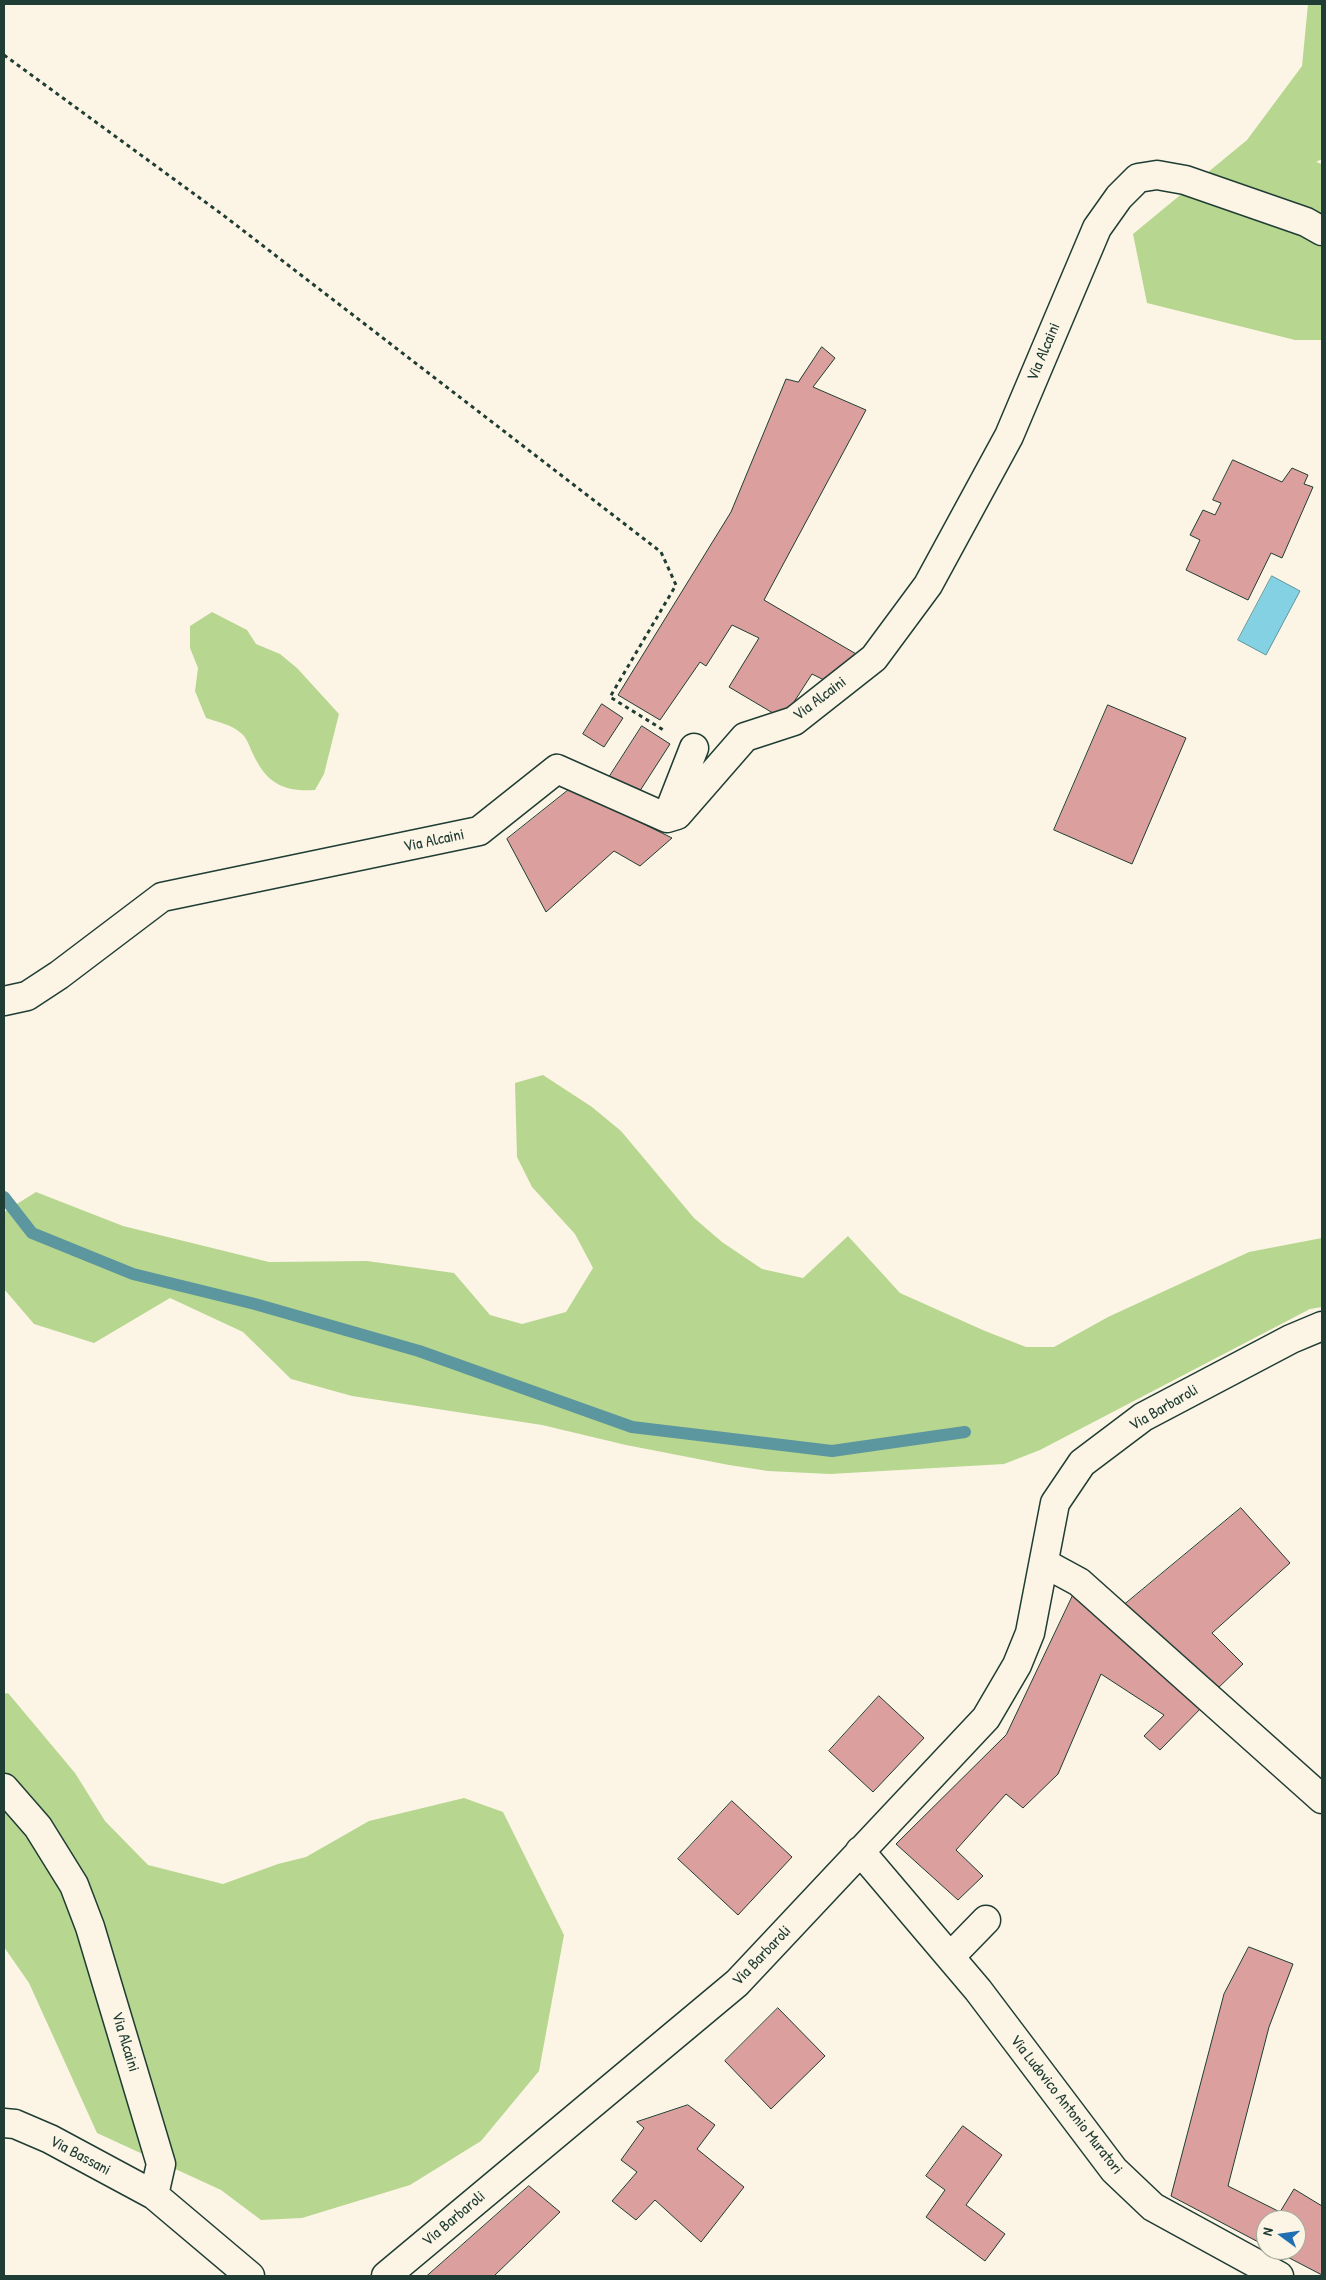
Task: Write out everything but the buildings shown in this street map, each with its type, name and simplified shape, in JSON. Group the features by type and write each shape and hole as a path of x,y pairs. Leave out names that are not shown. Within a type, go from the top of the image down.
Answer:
{"street":[{"name":"Via Alcaini","path":"4,1000 27,996 35,991 162,897 479,831 558,769 666,818 677,815 746,737 794,721 874,658 928,585 1008,436 1097,228 1119,197 1138,178 1157,175 1185,180 1306,222 1322,231"},
{"path":"666,818 694,748"},
{"name":"Via Barbaroli","path":"386,2276 737,1983 986,1718 1017,1664 1030,1634 1055,1503 1082,1463 1143,1417 1291,1339 1322,1326"},
{"path":"1044,1563 1079,1582 1322,1799"},
{"name":"Via Alcaini","path":"4,1788 38,1827 74,1885 90,1927 161,2164 154,2195"},
{"name":"Via Ludovico Antonio Muratori","path":"860,1851 978,1990 1114,2170 1153,2207 1279,2276"},
{"path":"950,1957 986,1920"},
{"name":"Via Bassani","path":"4,2123 15,2124 50,2139 154,2195"},
{"path":"154,2195 250,2276"}],"path":[{"path":"4,55 223,215 661,552 676,585 610,697 694,748"}],"green space":[{"path":"1308,4 1322,4 1322,159 1316,162 1322,164 1322,340 1295,340 1147,303 1133,234 1247,140 1302,66"},
{"path":"212,612 247,630 256,644 280,654 297,668 339,714 324,774 315,790 294,789 278,784 264,773 242,734 230,726 206,718 195,691 198,668 190,648 190,626"},
{"path":"543,1075 592,1107 621,1131 694,1218 722,1242 762,1269 803,1278 848,1236 900,1293 1026,1347 1054,1347 1108,1317 1249,1252 1322,1238 1322,1307 1310,1309 1040,1450 1004,1464 830,1474 768,1471 729,1465 626,1445 542,1425 352,1396 291,1379 243,1332 170,1298 94,1343 34,1324 4,1289 4,1212 36,1192 123,1226 269,1262 367,1261 454,1273 490,1315 522,1324 566,1312 593,1268 575,1234 532,1187 517,1157 515,1083"},
{"path":"8,1693 75,1773 105,1821 148,1865 223,1884 278,1864 306,1857 369,1821 464,1798 503,1812 564,1935 539,2071 481,2141 410,2185 302,2218 261,2220 221,2190 97,2133 29,1983 4,1947 4,1694"}],"water":[{"path":"1272,576 1300,591 1266,655 1238,640"}],"waterway":[{"path":"4,1197 32,1233 133,1274 255,1304 419,1351 632,1427 832,1451 965,1432"}]}
